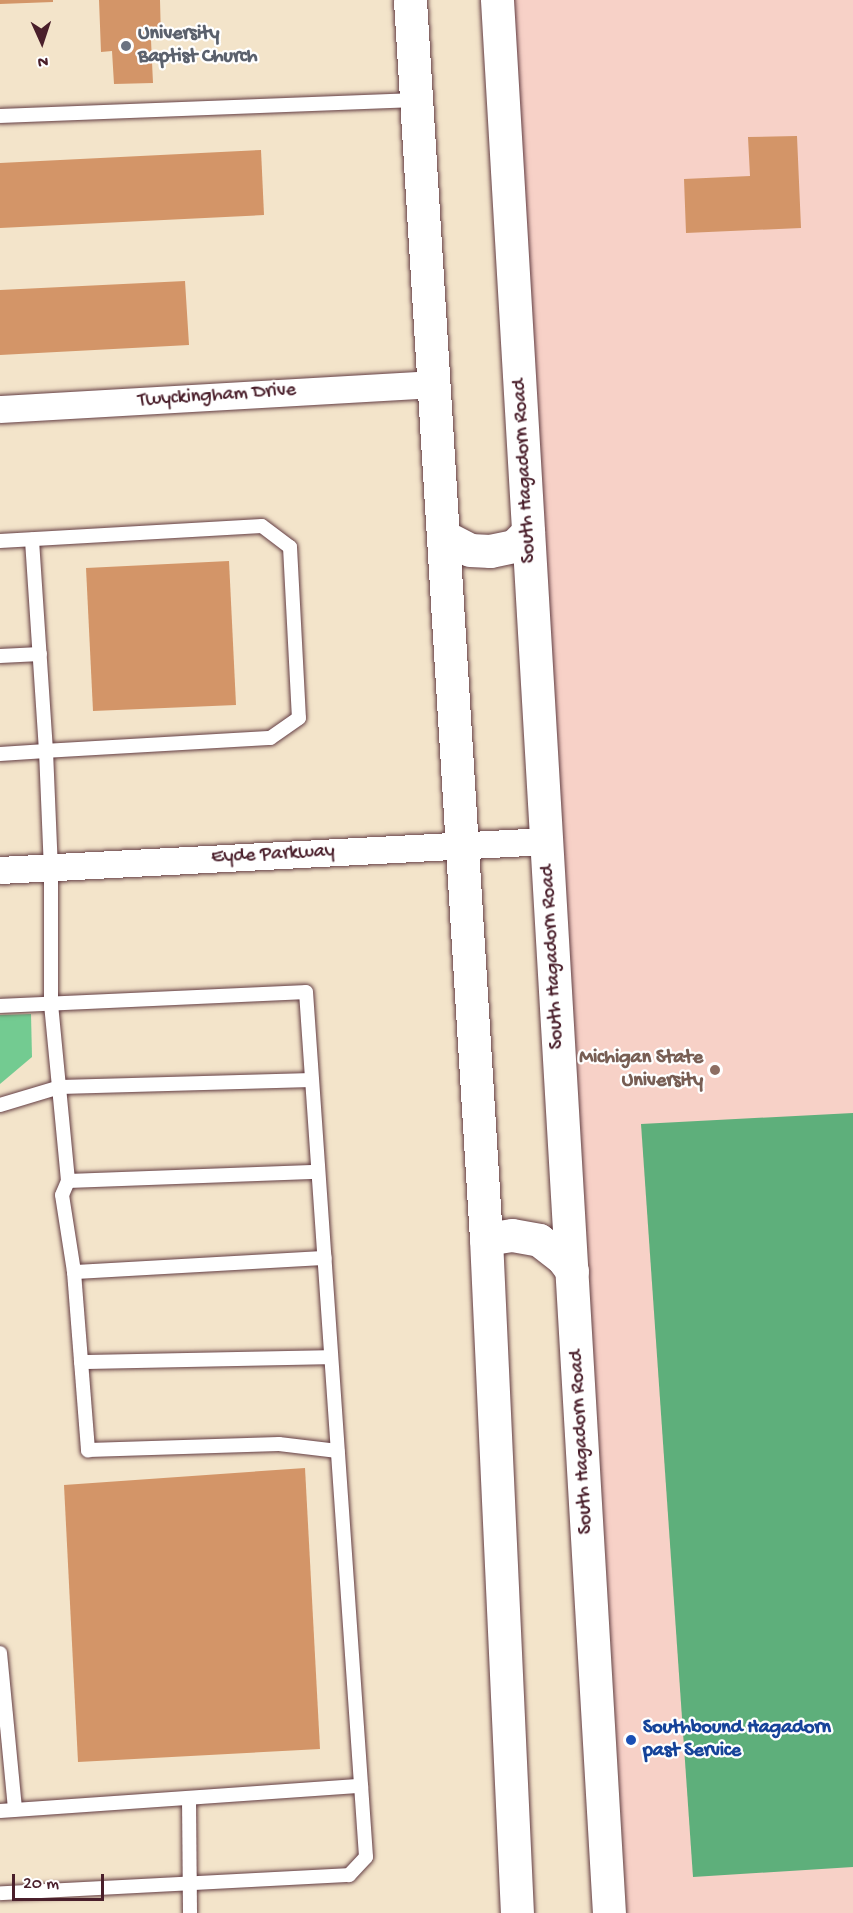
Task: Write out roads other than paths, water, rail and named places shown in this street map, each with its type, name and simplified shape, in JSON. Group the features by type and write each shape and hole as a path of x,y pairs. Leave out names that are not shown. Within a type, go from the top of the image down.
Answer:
{"street":[{"path":"410,0 486,1239 517,1913"},
{"name":"South Hagadorn Road","path":"497,0 609,1913"},
{"name":"Twyckingham Drive","path":"0,409 434,384"},
{"path":"443,536 470,550 490,551 514,546 528,532"},
{"name":"Eyde Parkway","path":"0,870 546,841"},
{"path":"486,1239 512,1235 539,1240 558,1254 572,1271"}],"lane":[{"path":"0,116 416,100"},
{"path":"0,541 262,526 290,547 299,718 270,738 0,754"},
{"path":"32,539 51,868 51,1005 68,1181 62,1195 74,1272 88,1450 279,1444 338,1451"},
{"path":"0,656 40,654"},
{"path":"0,1006 306,992 366,1857 349,1875 0,1893"},
{"path":"0,1105 60,1087 312,1080"},
{"path":"68,1181 318,1172"},
{"path":"74,1272 324,1258"},
{"path":"81,1362 331,1357"},
{"path":"0,1653 3,1720 15,1809"},
{"path":"0,1810 361,1786"},
{"path":"189,1798 190,1913"}],"place":[{"name":"University Baptist Church","path":"126,46"},
{"name":"Michigan State University","path":"715,1070"},
{"name":"Southbound Hagadorn past Service","path":"631,1740"}]}
